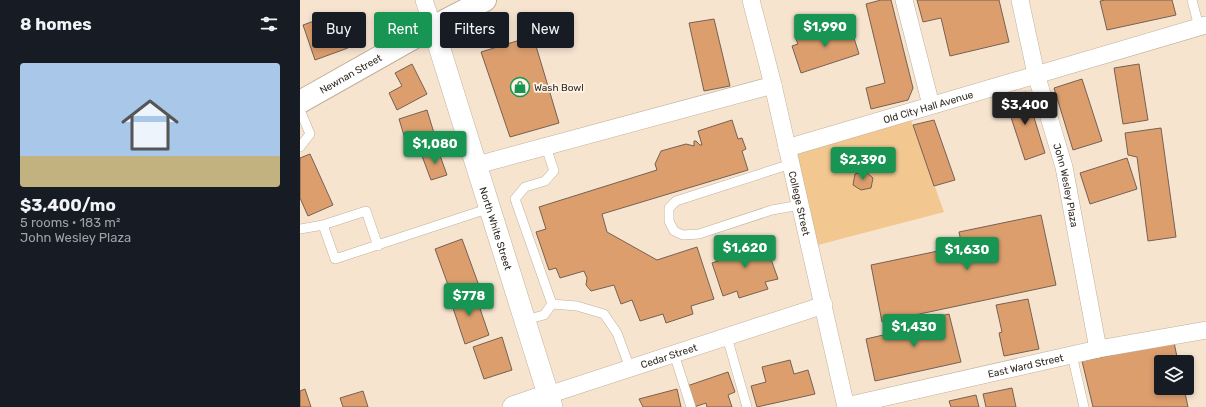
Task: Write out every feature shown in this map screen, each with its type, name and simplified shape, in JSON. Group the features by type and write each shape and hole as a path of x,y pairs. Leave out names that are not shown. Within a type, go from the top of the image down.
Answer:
{"main road":[{"name":"Newnan Street","path":"300,102 462,9 486,0"}],"street":[{"path":"424,0 433,27"},
{"name":"College Street","path":"751,0 773,85 846,406"},
{"path":"904,0 931,105"},
{"name":"John Wesley Plaza","path":"1020,0 1036,74 1064,167 1098,349"},
{"name":"Old City Hall Avenue","path":"787,148 1203,26"},
{"name":"North White Street","path":"433,27 550,401"},
{"path":"477,165 773,85"},
{"name":"Cedar Street","path":"513,407 550,401 630,368 824,305"},
{"name":"East Ward Street","path":"846,406 1098,349 1206,330"}],"lane":[{"path":"1192,0 1203,26"},
{"path":"300,110 310,134 300,147"},
{"path":"546,147 554,170 545,181 525,187 515,200 552,304"},
{"path":"791,164 676,201 669,208 669,221 674,231 683,235 699,234 772,210 800,205"},
{"path":"323,225 335,259 490,208"},
{"path":"300,229 323,225 366,211 378,246"},
{"path":"525,320 544,315 552,304"},
{"path":"552,304 577,306 604,314 617,333 630,368"},
{"path":"727,337 747,407"},
{"path":"674,354 691,407"},
{"path":"1072,355 1084,407"}],"shaded area":[{"path":"908,112 944,212 810,247 787,148"}],"building":[{"path":"881,0 891,0 913,88 908,100 871,109 866,88 885,83 866,4"},
{"path":"917,0 999,0 1009,42 950,56 941,18 923,22"},
{"path":"1172,0 1176,15 1107,30 1100,1"},
{"path":"714,19 730,86 704,91 689,23"},
{"path":"312,22 312,48 348,48 315,60 303,25"},
{"path":"849,22 859,54 801,73 792,46 798,44 796,39"},
{"name":"Wash Bowl","path":"517,41 517,48 537,48 559,123 510,137 481,52 494,48 509,48 509,43"},
{"path":"412,64 427,94 397,110 389,93 402,86 395,73"},
{"path":"1139,64 1148,120 1123,124 1114,68"},
{"path":"1082,79 1102,141 1073,150 1054,88"},
{"path":"1026,92 1045,153 1025,160 1005,99"},
{"path":"427,110 437,143 409,152 399,119"},
{"path":"732,120 738,139 742,138 746,149 742,151 748,170 602,214 607,232 657,260 697,247 714,299 691,306 693,314 666,323 663,314 640,321 632,300 621,304 614,285 591,291 586,285 587,278 584,271 560,278 556,268 549,270 536,232 546,229 539,207 657,170 655,164 661,151 686,144 694,146 694,141 702,145 698,131"},
{"path":"934,120 955,180 934,186 913,125"},
{"path":"1161,128 1176,237 1148,241 1137,157 1128,155 1125,133"},
{"path":"438,150 447,175 431,180 422,156"},
{"path":"310,154 333,205 308,216 300,198 300,158"},
{"path":"1127,158 1137,189 1090,204 1080,173"},
{"path":"865,171 873,178 871,188 861,190 853,185 855,174"},
{"path":"1041,215 1056,285 882,322 871,265 962,246 959,232"},
{"path":"462,239 478,283 451,293 435,249"},
{"path":"752,239 755,248 766,245 778,279 765,282 768,289 739,298 737,291 723,296 712,263 727,258 723,248"},
{"path":"474,291 489,335 465,344 450,299"},
{"path":"1028,299 1039,349 1004,356 999,333 1002,332 996,305"},
{"path":"949,314 961,362 875,381 866,339 896,332 895,326"},
{"path":"502,337 512,370 484,379 473,347"},
{"path":"1174,342 1177,355 1154,355 1154,395 1185,395 1188,407 1093,407 1082,361"},
{"path":"790,360 794,374 808,370 815,394 757,407 751,386 766,382 762,367"},
{"path":"728,372 735,392 728,395 732,407 707,407 706,403 694,407 687,386"},
{"path":"1012,388 1016,407 986,407 983,394"},
{"path":"305,389 311,407 300,407 300,391"},
{"path":"677,389 681,407 643,407 639,399"},
{"path":"363,391 368,407 343,407 340,398"},
{"path":"976,395 979,407 951,407 949,401"}],"place":[{"name":"Wash Bowl","path":"520,87"}]}
